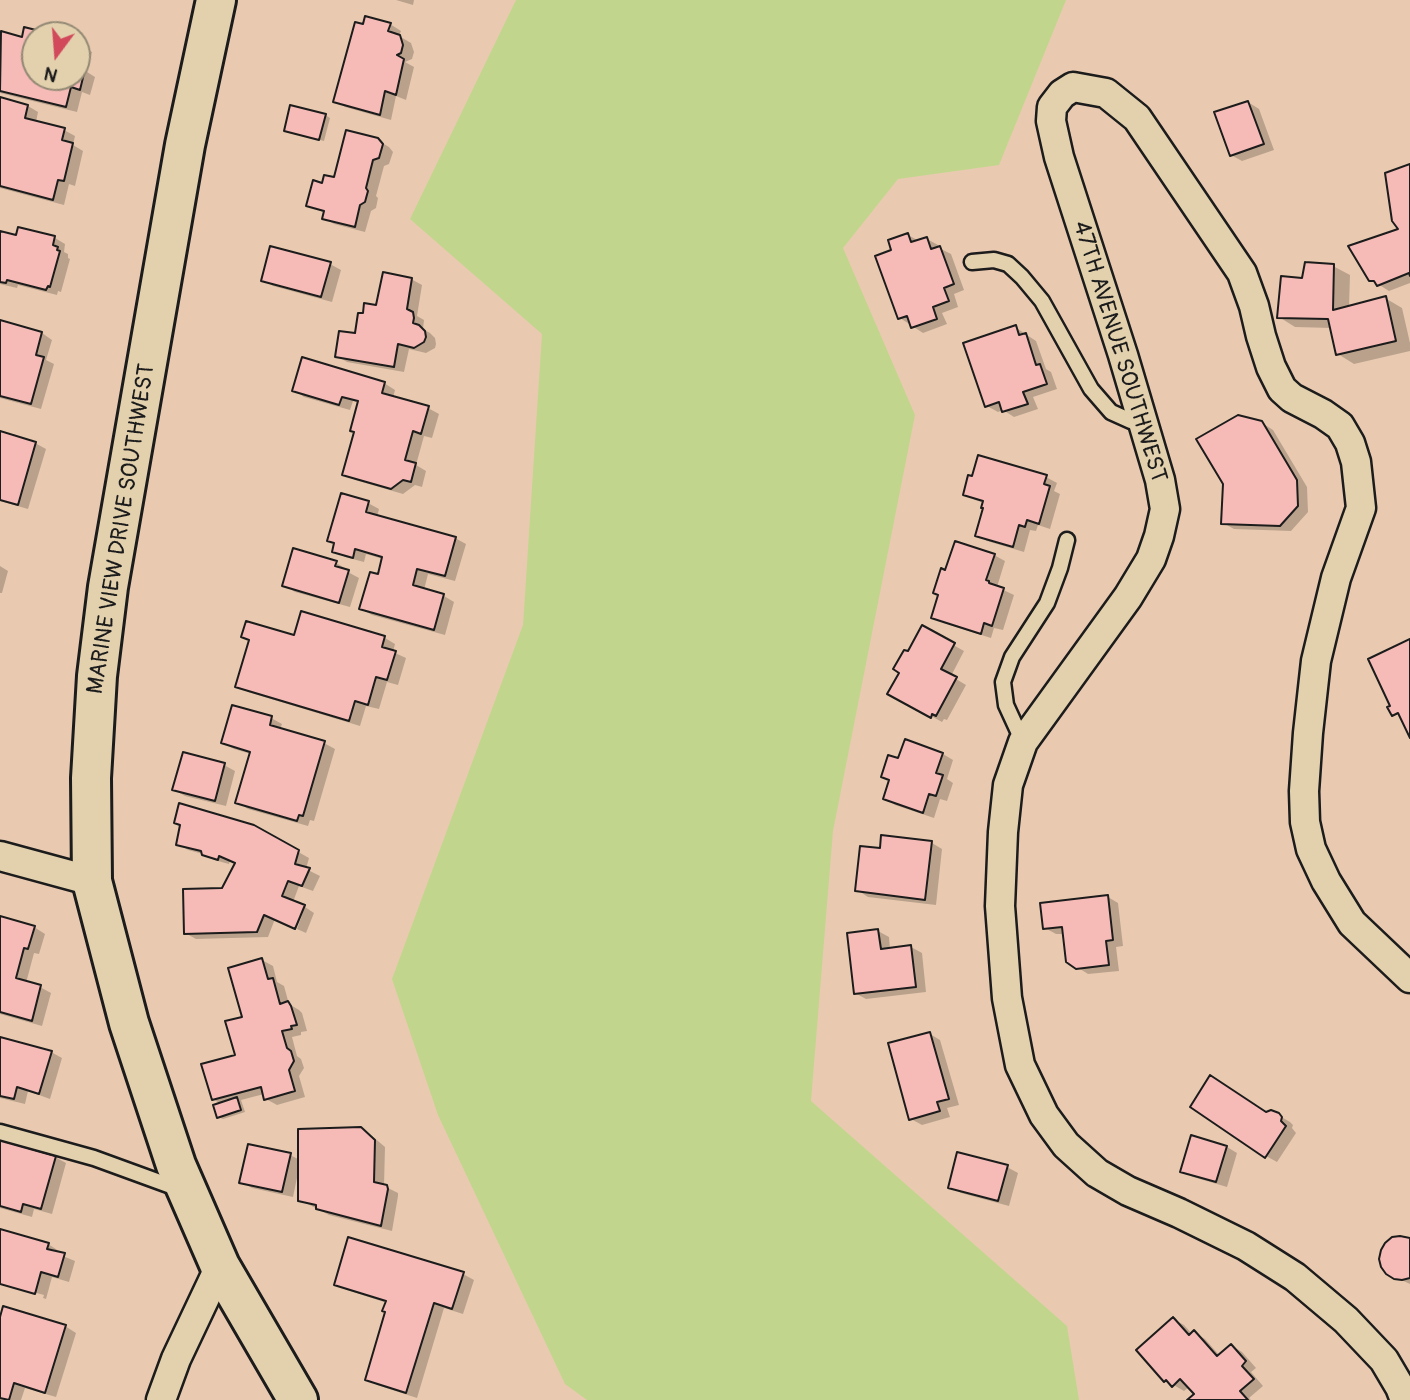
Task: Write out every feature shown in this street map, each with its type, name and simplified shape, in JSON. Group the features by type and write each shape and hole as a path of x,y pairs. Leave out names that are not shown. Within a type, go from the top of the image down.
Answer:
{"street":[{"name":"MARINE VIEW DRIVE SOUTHWEST","path":"216,0 180,173 108,587 97,676 90,778 92,881 129,1023 176,1165 220,1266 298,1400"},
{"name":"47TH AVENUE SOUTHWEST","path":"1405,1400 1384,1360 1346,1320 1296,1277 1246,1246 1128,1191 1097,1172 1066,1146 1044,1115 1020,1065 1007,998 1000,906 1008,785 1023,742 1128,597 1151,559 1160,536 1165,509 1160,480 1059,157 1051,121 1052,107 1062,94 1073,87 1106,93 1136,118 1242,273 1271,367 1282,389 1292,398 1340,426 1350,443 1356,462 1361,508 1336,578 1316,660 1304,791 1305,822 1311,849 1326,881 1352,923 1410,978"},
{"path":"0,856 92,881"},
{"path":"161,1400 176,1359 220,1266"}],"lane":[{"path":"972,262 994,260 1008,264 1022,276 1042,301 1091,389 1111,412 1130,421 1143,423"},
{"path":"1023,742 1006,705 1003,682 1012,657 1047,603 1068,540"},
{"path":"0,1132 94,1158 187,1191"}],"green space":[{"path":"516,0 1066,0 999,165 898,179 843,248 915,415 833,831 811,1101 1067,1326 1079,1400 587,1400 565,1384 438,1115 392,979 523,625 542,334 410,219"}],"building":[{"path":"365,16 391,23 388,31 400,35 403,45 401,53 397,55 404,59 396,95 385,91 380,115 333,102 355,22 363,24"},
{"path":"1,31 21,37 21,91 70,91 66,107 0,91"},
{"path":"0,97 28,105 25,118 65,128 62,140 73,143 64,181 58,180 53,200 0,186"},
{"path":"1248,101 1264,144 1230,156 1214,112"},
{"path":"290,105 326,114 319,140 284,131"},
{"path":"346,130 378,138 383,144 379,158 373,160 366,188 368,191 365,202 360,205 355,227 322,219 324,211 306,206 313,180 322,183 324,175 334,177"},
{"path":"1410,164 1410,276 1409,273 1377,286 1374,281 1369,281 1348,246 1398,229 1392,221 1385,173"},
{"path":"18,227 55,236 53,245 60,251 50,287 46,290 7,280 6,283 0,282 0,231 16,235"},
{"path":"908,233 911,242 927,237 931,249 940,246 954,284 944,288 949,301 933,307 937,319 911,328 907,316 898,319 875,256 891,250 888,240"},
{"path":"270,246 331,262 321,297 261,281"},
{"path":"1305,262 1334,264 1333,310 1386,296 1396,341 1336,355 1328,319 1277,318 1281,276 1302,278"},
{"path":"383,272 412,278 407,309 413,312 413,323 425,331 424,342 414,348 398,344 394,367 335,357 339,331 355,333 358,313 363,313 364,303 376,305"},
{"path":"0,320 42,332 36,355 44,357 31,404 0,396"},
{"path":"1016,325 1019,335 1026,333 1036,365 1040,364 1047,384 1023,392 1028,404 1002,412 999,402 985,407 963,343"},
{"path":"302,357 385,382 382,393 429,406 421,434 413,431 405,460 416,463 411,482 403,480 391,489 342,475 354,432 350,431 358,401 342,397 339,405 292,391"},
{"path":"1238,415 1262,421 1297,480 1298,506 1280,526 1221,524 1223,484 1196,439"},
{"path":"0,431 36,442 18,505 0,500"},
{"path":"978,455 1047,475 1044,484 1050,486 1039,524 1027,520 1025,527 1019,525 1013,547 975,536 983,501 963,495 968,475 972,476"},
{"path":"341,493 369,501 366,512 456,537 445,576 417,569 413,585 444,594 434,630 359,609 370,572 378,574 382,557 355,549 353,558 332,552 334,543 327,541"},
{"path":"955,541 995,554 986,580 1004,588 992,626 984,623 981,634 931,618 938,595 933,593 941,568 945,570"},
{"path":"293,548 337,561 335,566 349,570 339,603 282,586"},
{"path":"301,611 385,636 382,647 396,651 387,680 376,677 368,705 355,701 349,721 235,687 249,640 241,637 246,621 294,635"},
{"path":"922,625 955,643 941,669 957,677 936,716 932,714 931,718 887,694 899,673 893,669 904,650 908,651"},
{"path":"1410,639 1410,738 1398,713 1392,716 1387,707 1390,706 1368,659"},
{"path":"232,705 272,716 270,725 325,741 303,816 299,815 297,821 235,803 250,752 221,743"},
{"path":"905,739 943,753 936,773 943,775 936,796 929,794 923,813 883,799 889,780 881,777 888,755 898,758"},
{"path":"183,752 225,763 215,801 172,790"},
{"path":"179,803 254,825 299,850 295,864 310,868 302,886 288,881 282,896 305,905 295,929 264,915 257,932 184,934 183,889 222,888 235,863 176,845 180,825 174,823"},
{"path":"881,835 932,841 925,900 855,891 860,846 880,848"},
{"path":"1108,895 1113,940 1106,941 1109,965 1076,969 1066,962 1062,927 1043,929 1040,903"},
{"path":"0,916 35,926 28,949 24,948 16,978 41,985 32,1021 0,1012"},
{"path":"878,929 881,949 911,945 916,987 854,994 847,933"},
{"path":"262,958 268,979 273,978 280,1004 288,1001 297,1025 282,1031 294,1061 289,1070 295,1091 264,1100 261,1087 212,1100 201,1064 235,1055 225,1021 242,1017 228,968"},
{"path":"930,1032 949,1099 937,1102 940,1111 909,1120 888,1043"},
{"path":"0,1037 52,1051 39,1094 17,1087 14,1099 0,1096"},
{"path":"1210,1075 1266,1112 1271,1110 1282,1117 1281,1121 1286,1126 1265,1158 1190,1107"},
{"path":"237,1097 241,1110 217,1118 213,1105"},
{"path":"361,1127 375,1140 374,1182 387,1185 388,1189 381,1226 316,1209 316,1205 298,1201 298,1129"},
{"path":"1191,1135 1227,1146 1216,1182 1180,1172"},
{"path":"0,1140 56,1156 41,1209 23,1204 21,1212 0,1206"},
{"path":"248,1144 291,1153 282,1192 239,1183"},
{"path":"957,1152 1008,1165 998,1201 948,1188"},
{"path":"0,1229 49,1243 47,1249 65,1253 58,1277 41,1272 35,1294 0,1284"},
{"path":"348,1237 464,1272 452,1309 434,1303 406,1393 365,1380 386,1301 334,1285"},
{"path":"1392,1237 1410,1238 1410,1278 1402,1280 1386,1274 1379,1259 1385,1243"},
{"path":"3,1306 66,1325 45,1393 14,1383 9,1400 0,1398 0,1317"},
{"path":"1173,1317 1189,1335 1194,1330 1217,1356 1231,1344 1246,1361 1242,1366 1254,1379 1240,1391 1248,1400 1187,1400 1194,1394 1180,1379 1172,1387 1166,1380 1164,1382 1136,1350"}]}
